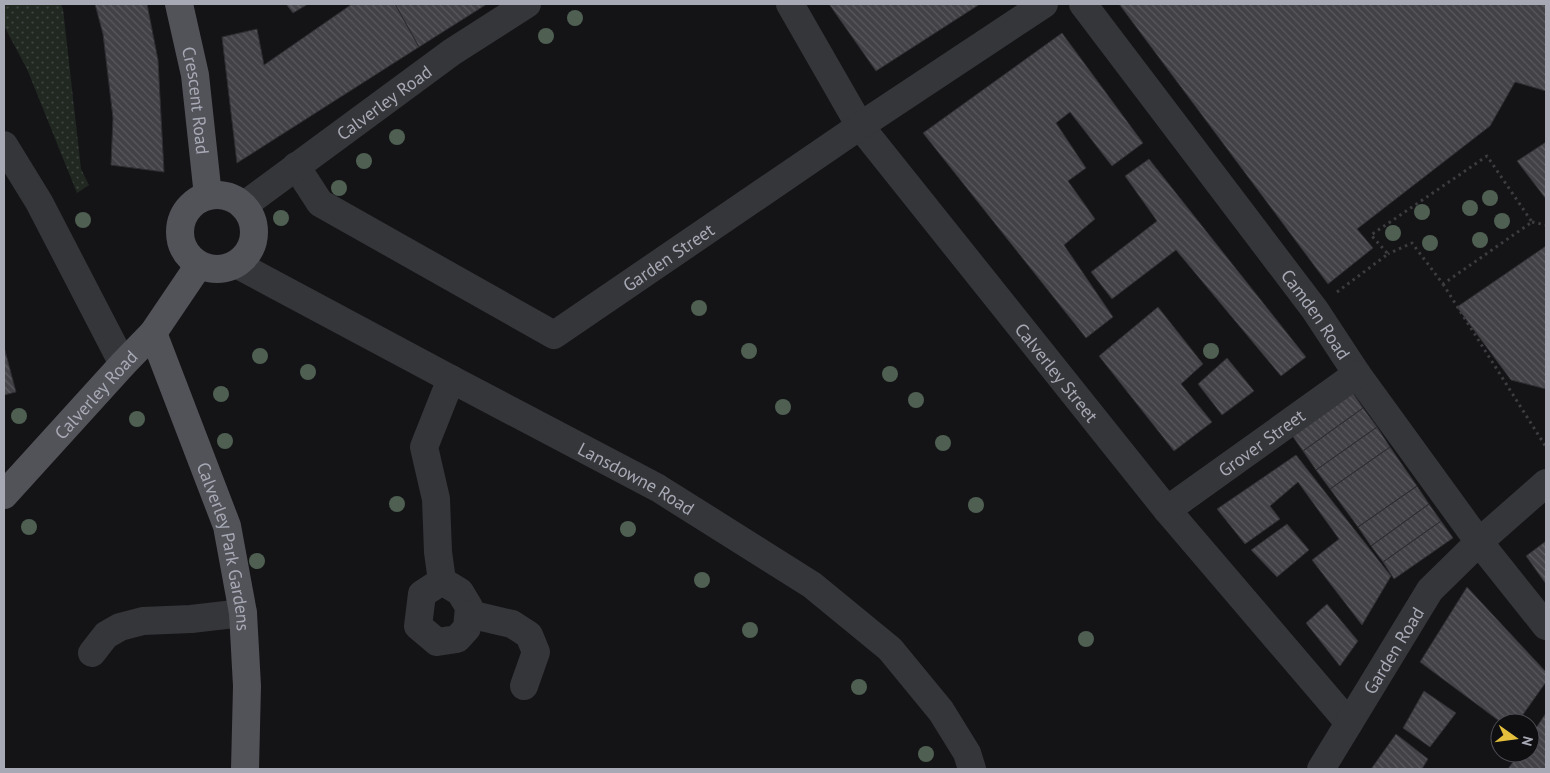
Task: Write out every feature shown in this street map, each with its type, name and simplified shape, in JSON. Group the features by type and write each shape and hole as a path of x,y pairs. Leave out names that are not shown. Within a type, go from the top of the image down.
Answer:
{"main road":[{"name":"Crescent Road","path":"179,4 195,75 208,196"},
{"path":"221,195 233,199 243,206 250,215 254,226 251,247 245,257 227,268 208,268 199,265 190,258 180,236 180,225 185,214 191,206 208,196 221,195"},
{"name":"Calverley Road","path":"4,495 153,333 199,265"},
{"name":"Calverley Park Gardens","path":"153,333 227,526 243,613 247,686 245,769"}],"street":[{"name":"Calverley Road","path":"243,206 452,52 527,4"},
{"name":"Calverley Street","path":"790,4 860,126 1166,510 1349,723"},
{"name":"Garden Street","path":"296,166 320,204 554,335 860,126 1044,4"},
{"name":"Camden Road","path":"1083,4 1315,310 1357,374 1479,542 1546,626"},
{"path":"4,145 39,202 123,364"},
{"name":"Lansdowne Road","path":"236,264 658,488 812,585 890,649 941,711 967,753 972,769"},
{"name":"Grover Street","path":"1166,510 1357,374"},
{"path":"442,581 438,552 436,499 424,447 451,379"},
{"name":"Garden Road","path":"1322,769 1430,590 1479,542 1546,483"},
{"path":"442,581 460,592 470,607 467,628 457,640 437,642 418,626 422,594 442,581"},
{"path":"92,654 106,635 120,627 143,621 191,619 243,613"},
{"path":"469,614 512,624 529,635 536,652 524,686"}],"path":[{"path":"1388,254 1371,236 1487,156 1532,222 1546,225"},
{"path":"1443,284 1532,222"},
{"path":"1335,293 1388,254 1412,243 1443,284 1546,447"}],"shaded area":[{"path":"4,4 61,4 63,9 81,169 89,185 77,193 27,69 4,26"}],"building":[{"path":"95,4 147,4 158,60 164,172 111,165 113,118 103,34"},
{"path":"286,4 308,4 293,13"},
{"path":"352,4 395,4 419,47 237,163 222,37 257,29 264,65"},
{"path":"395,4 487,4 419,47"},
{"path":"829,4 980,4 876,71"},
{"path":"1119,4 1546,4 1546,91 1515,82 1490,126 1357,229 1373,248 1328,284"},
{"path":"1062,33 1143,143 1112,166 1070,112 1056,123 1086,168 1068,181 1095,219 1064,245 1113,317 1086,338 923,133"},
{"path":"1546,142 1546,199 1517,161"},
{"path":"1149,159 1306,357 1281,376 1176,250 1112,299 1091,272 1157,221 1125,176"},
{"path":"1546,246 1546,389 1511,380 1457,307"},
{"path":"1158,307 1203,364 1181,384 1212,422 1174,451 1099,356"},
{"path":"4,347 16,392 4,395"},
{"path":"1227,358 1254,391 1222,415 1198,384"},
{"path":"1351,390 1363,408 1303,451 1291,434"},
{"path":"1363,408 1377,427 1316,470 1303,451"},
{"path":"1377,427 1390,447 1330,489 1316,470"},
{"path":"1390,447 1417,486 1358,527 1330,489"},
{"path":"1296,455 1391,576 1362,625 1312,560 1339,539 1298,482 1270,506 1280,519 1245,544 1217,509"},
{"path":"1417,486 1429,504 1371,546 1358,527"},
{"path":"1429,504 1441,521 1383,562 1371,546"},
{"path":"1441,521 1453,538 1394,579 1383,562"},
{"path":"1287,524 1309,550 1277,577 1251,550"},
{"path":"1546,541 1546,584 1526,556"},
{"path":"1467,587 1546,672 1546,682 1524,713 1490,714 1420,662"},
{"path":"1327,604 1358,641 1340,666 1306,623"},
{"path":"1424,691 1456,713 1430,747 1403,728"},
{"path":"1546,713 1546,769 1508,769 1512,763 1540,763 1540,722"},
{"path":"1396,734 1428,759 1422,769 1371,769"}]}
